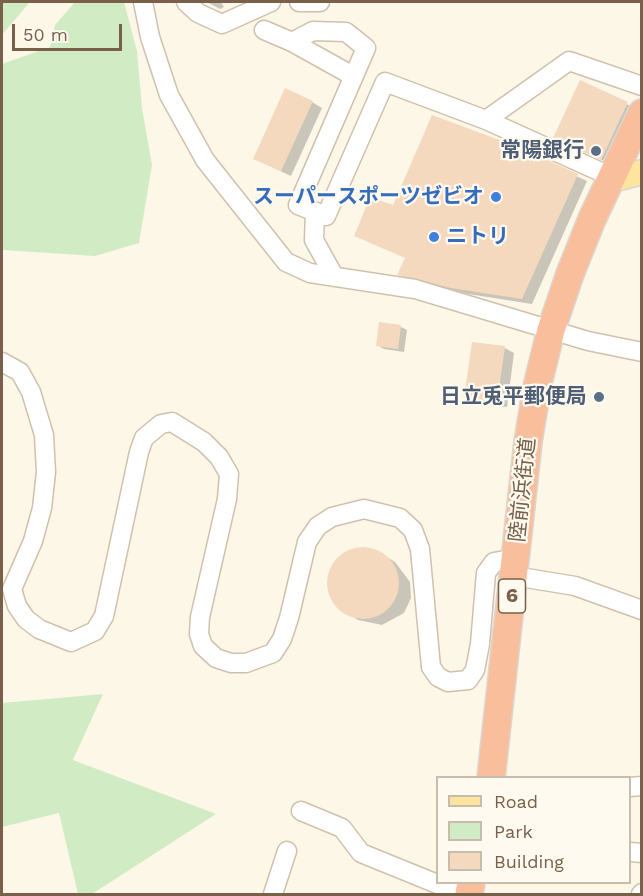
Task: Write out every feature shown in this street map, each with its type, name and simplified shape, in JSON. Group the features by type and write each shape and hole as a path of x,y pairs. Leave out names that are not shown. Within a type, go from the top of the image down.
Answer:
{"highway":[{"name":"陸前浜街道","path":"491,776 528,442 551,330 574,261 641,117"}],"main road":[{"path":"612,177 629,177 642,172"}],"street":[{"path":"143,2 150,37 169,95 205,160 286,262 310,273 415,289 551,330 642,352"},
{"path":"186,2 198,12 222,24 271,2"},
{"path":"299,2 320,2"},
{"path":"264,30 292,42 353,76"},
{"path":"292,42 313,31 346,32 366,48 297,205 326,216 386,82 486,120 612,177"},
{"path":"486,120 569,61 642,86"},
{"path":"315,212 314,240 334,276"},
{"path":"2,355 16,364 40,415 46,472 42,508 33,541 12,589 17,606 26,619 39,629 71,642 95,631 104,616 139,452 144,438 161,424 172,422 204,442 219,456 229,474 226,499 200,617 199,634 203,646 216,657 231,663 260,660 273,653 282,639 289,618 307,542 318,526 332,517 363,509 400,518 412,530 420,549 431,667 438,677 448,682 468,680 475,670 480,644 486,573 494,562 575,586 642,610"},
{"path":"2,362 20,372"},
{"path":"301,811 342,828 361,853 436,883"},
{"path":"273,894 287,851"},
{"path":"437,884 462,894"}],"green space":[{"path":"2,2 30,2 2,35"},
{"path":"75,2 124,2 137,51 142,108 152,165 139,243 95,256 2,250 2,64 50,47 55,25"},
{"path":"103,694 73,760 216,814 92,894 78,894 59,813 2,827 2,703"}],"building":[{"path":"580,80 628,102 601,160 553,138"},
{"path":"285,88 313,101 281,171 253,159"},
{"path":"432,115 521,148 578,174 522,299 451,288 397,275 405,258 354,236 370,197 393,205"},
{"path":"379,322 401,325 398,349 376,346"},
{"path":"472,342 505,346 497,403 464,398"},
{"path":"363,547 383,553 393,563 399,583 393,603 383,613 363,619 343,613 333,603 327,583 333,563 343,553"}],"place":[{"name":"常陽銀行","path":"596,151"},
{"name":"スーパースポーツゼビオ","path":"496,197"},
{"name":"ニトリ","path":"434,237"},
{"name":"日立兎平郵便局","path":"599,397"}]}
